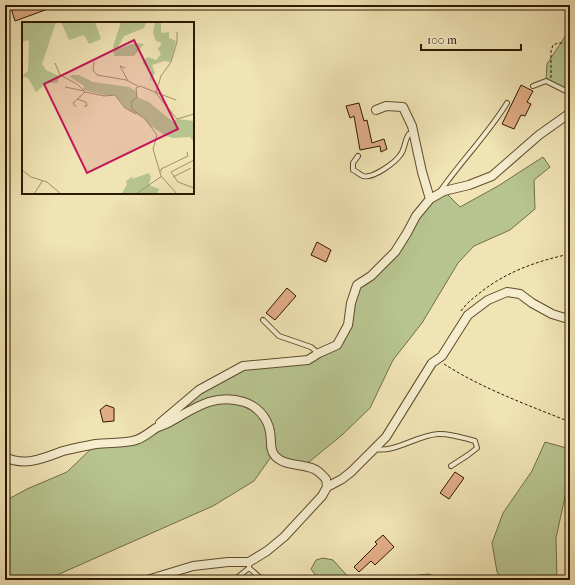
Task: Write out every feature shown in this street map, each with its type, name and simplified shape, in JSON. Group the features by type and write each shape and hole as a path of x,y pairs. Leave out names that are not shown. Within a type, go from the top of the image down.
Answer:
{"street":[{"path":"376,110 386,106 403,107 412,126 422,172 430,198"},
{"path":"158,427 160,423 199,390 243,366 308,360 318,353 336,345 348,325 351,303 357,285 371,276 395,252 407,234 416,216 430,198 444,191 469,185 492,176 538,136 570,113"},
{"path":"147,580 193,566 228,562 249,565 267,551 284,537 322,496 327,487 342,480 386,437 432,362 442,356 468,315 488,300 507,292 520,294 546,310 565,318"},
{"path":"5,457 22,462 36,461 65,450 96,444 136,440 207,402 222,398 244,402 260,411 266,420 270,432 270,446 273,454 286,463 304,466 318,471 326,479 327,487"}],"lane":[{"path":"533,86 546,80 570,93"},
{"path":"439,194 451,176 498,118 508,103"},
{"path":"358,156 353,163 352,170 364,176 372,176 388,166 401,155 406,144 407,137 410,134 414,134"},
{"path":"263,320 279,336 310,347 318,353"},
{"path":"375,449 379,450 394,447 437,434 474,441 477,448 451,466"},
{"path":"234,580 249,565 263,580"}],"path":[{"path":"551,83 551,51 553,45 558,43 566,43 569,41 570,36"},
{"path":"437,360 457,373 570,422"}],"green space":[{"path":"570,29 570,93 546,81 547,64"},
{"path":"543,157 550,167 534,180 535,209 510,230 474,246 458,263 422,323 393,360 370,408 342,435 304,466 273,454 254,481 213,506 48,580 5,580 5,501 27,489 67,472 96,444 136,440 198,391 243,366 308,360 336,345 348,325 357,285 382,264 416,216 444,191 460,207 498,186"},
{"path":"545,442 570,449 570,483 568,483 556,538 557,580 502,580 497,572 492,543 503,513 532,471"},
{"path":"323,558 333,560 351,580 319,580 311,569 316,560"},
{"path":"429,574 442,580 408,580 418,575"}],"building":[{"path":"10,5 56,5 56,6 15,21"},
{"path":"521,85 533,91 527,102 531,104 525,116 521,115 514,129 502,124"},
{"path":"359,103 364,121 367,120 372,143 384,139 387,149 381,152 380,146 360,150 354,116 350,118 346,106"},
{"path":"317,242 331,250 326,262 311,255"},
{"path":"287,288 296,296 275,320 266,313"},
{"path":"106,405 114,408 114,421 103,422 100,410"},
{"path":"455,472 464,478 449,499 440,493"},
{"path":"383,535 394,547 375,565 371,561 359,572 354,567 377,544 375,542"}]}
